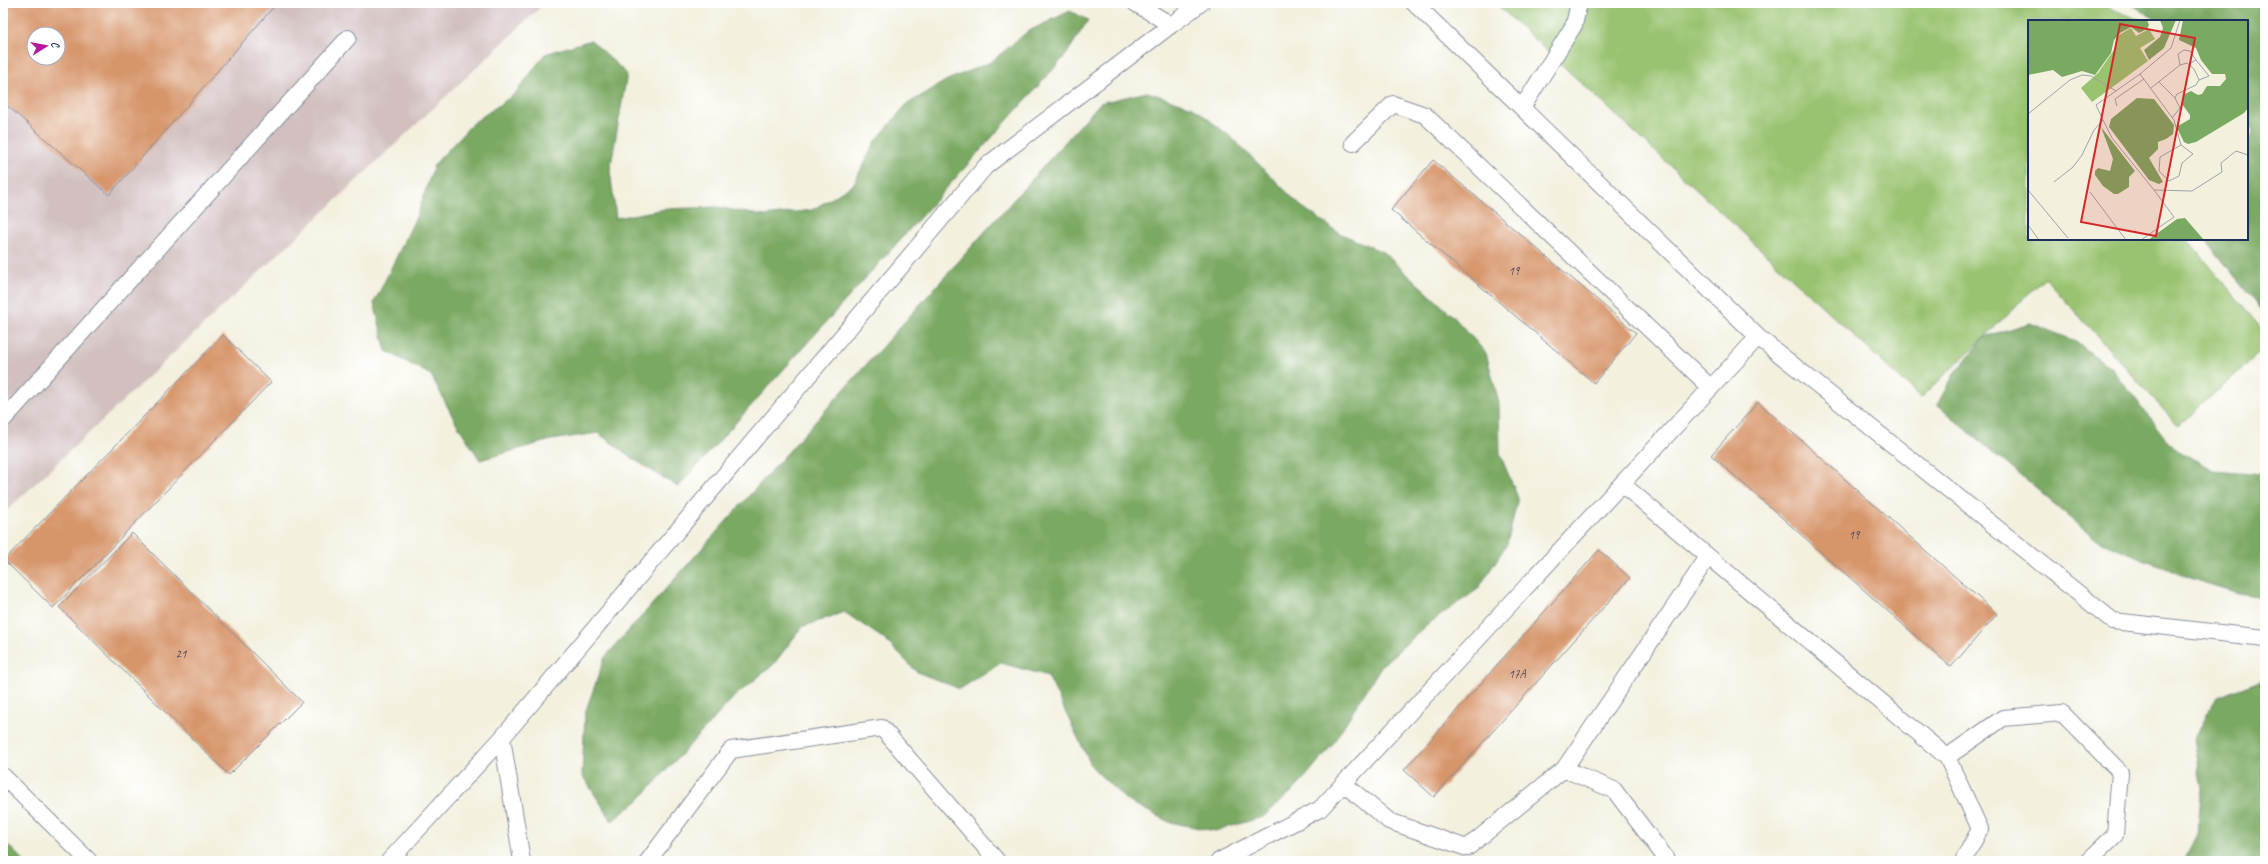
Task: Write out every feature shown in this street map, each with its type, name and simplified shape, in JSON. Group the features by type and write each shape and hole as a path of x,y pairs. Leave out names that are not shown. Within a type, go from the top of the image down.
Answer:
{"lane":[{"path":"1135,3 1171,25"},
{"path":"389,861 502,738 986,166 1201,3"},
{"path":"1414,3 1758,337 2113,621 2265,638"},
{"path":"1522,108 1574,25 1579,3"},
{"path":"3,420 348,38"},
{"path":"1353,143 1393,104 1425,115 1711,388"},
{"path":"1219,861 1320,809 1758,337"},
{"path":"1622,484 1947,757 1980,829 1969,858"},
{"path":"1344,784 1389,821 1467,848 1564,769 1708,556"},
{"path":"1947,757 2003,718 2062,713 2120,772 2115,835 2088,861"},
{"path":"648,861 731,750 882,728 997,861"},
{"path":"502,738 522,861"},
{"path":"1564,769 1614,790 1668,861"},
{"path":"3,776 89,861"}],"shaded area":[{"path":"3,3 545,3 3,514"}],"green space":[{"path":"1495,3 2097,3 2140,20 2028,20 2028,240 2188,240 2265,332 2265,348 2178,426 2045,278 1921,398"},
{"path":"2129,3 2265,3 2265,314 2206,240 2248,240 2248,141 2253,132 2248,120 2248,20 2159,20"},
{"path":"1070,11 1088,20 1066,55 678,487 638,462 598,433 551,440 480,460 455,421 431,375 386,351 374,303 418,213 434,165 473,123 515,94 545,54 591,40 627,74 610,170 616,218 665,209 717,207 764,216 812,210 853,185 875,142 906,105 947,80 991,62 1027,32"},
{"path":"1147,92 1193,107 1232,138 1301,206 1339,233 1383,252 1453,316 1486,353 1499,403 1500,454 1518,498 1507,544 1478,589 1431,622 1382,665 1332,745 1298,786 1263,817 1215,831 1169,822 1126,800 1092,767 1048,676 1001,663 960,689 917,672 884,639 844,612 802,627 773,665 735,696 638,801 612,821 582,775 585,713 605,657 1100,103"},
{"path":"2030,323 2073,340 2113,369 2172,447 2213,470 2265,474 2265,597 2238,593 2192,579 2097,540 1937,405 1954,374 1984,337"},
{"path":"2265,680 2265,861 2184,861 2197,835 2202,788 2193,739 2217,697"},
{"path":"3,840 24,861 3,861"}],"building":[{"path":"3,3 277,3 109,195 3,102"},
{"path":"1433,160 1636,333 1594,383 1391,210"},
{"path":"223,335 271,382 53,608 4,560"},
{"path":"1758,402 1997,614 1951,667 1711,455"},
{"path":"132,533 302,702 229,775 59,607"},
{"path":"1599,550 1630,578 1434,797 1404,770"}]}
